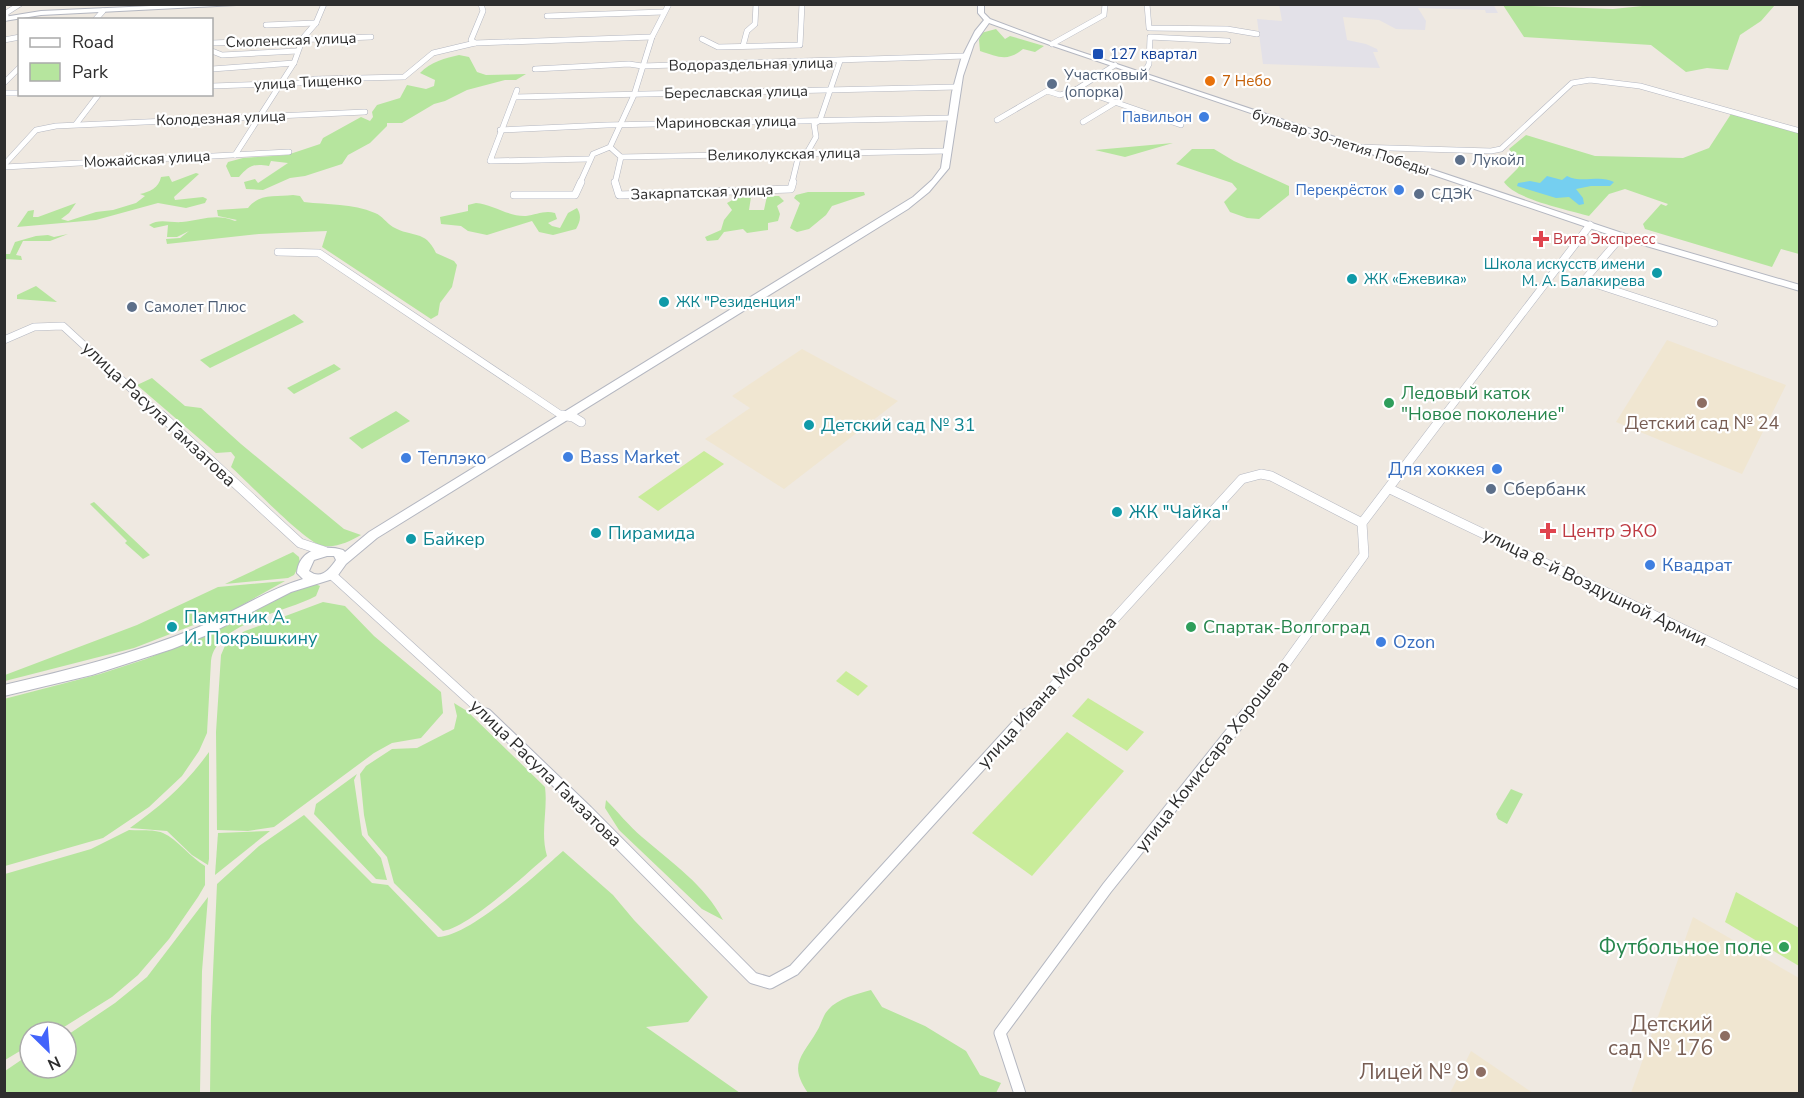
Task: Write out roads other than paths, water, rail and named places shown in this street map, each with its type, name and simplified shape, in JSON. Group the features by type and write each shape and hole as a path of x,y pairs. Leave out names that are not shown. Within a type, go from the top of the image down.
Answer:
{"main road":[{"path":"5,18 40,13 144,7 253,4"},
{"path":"4,691 131,658 202,631 264,600 332,575 342,561 373,535 916,199 945,169 957,87 974,35 988,20 981,13 981,4"},
{"name":"бульвар 30-летия Победы","path":"988,20 1052,44 1622,236 1721,267 1800,288"},
{"path":"264,600 288,585 311,556 373,535"},
{"path":"326,551 339,553 342,561"},
{"path":"303,567 306,576 317,579"}],"street":[{"path":"5,18 6,13 20,4"},
{"path":"235,155 294,63 303,38 316,23 324,4"},
{"path":"481,4 483,11 471,40 475,43 652,37"},
{"path":"514,195 575,195 592,154 610,147 622,124 634,95 652,37 669,4"},
{"path":"743,46 747,31 755,24 756,4"},
{"path":"702,39 718,47 800,45 802,4"},
{"path":"1052,44 1104,15 1105,4"},
{"path":"1143,75 1149,64 1150,37 1147,4"},
{"path":"97,18 103,10"},
{"path":"547,16 663,12"},
{"path":"266,25 316,23"},
{"path":"1149,28 1227,29 1257,34"},
{"name":"Смоленская улица","path":"213,43 371,37"},
{"path":"1150,37 1228,41"},
{"name":"улица Тищенко","path":"213,86 279,84 315,79 404,77 433,53 475,43"},
{"path":"213,51 222,55 297,51"},
{"name":"Водораздельная улица","path":"535,69 629,64 642,66 966,56"},
{"path":"799,154 808,152 816,137 814,124 820,120 840,61"},
{"path":"213,69 294,63"},
{"path":"997,120 1047,91 1060,95 1077,88 1115,65"},
{"path":"4,83 18,69"},
{"path":"11,75 18,75"},
{"path":"1356,147 1491,151 1501,148 1572,83 1590,80 1640,86 1800,131"},
{"name":"Береславская улица","path":"514,97 957,87"},
{"path":"1077,88 1181,125"},
{"path":"517,90 490,161 590,159"},
{"path":"76,124 97,96"},
{"path":"1083,122 1116,102"},
{"name":"Колодезная улица","path":"4,166 36,130 76,124 365,112"},
{"name":"Мариновская улица","path":"500,130 622,124 952,118"},
{"path":"610,147 621,157"},
{"name":"Великолукская улица","path":"621,157 947,151"},
{"name":"Можайская улица","path":"4,166 289,152"},
{"name":"Закарпатская улица","path":"621,157 616,173 615,190 619,195 791,189 799,154"},
{"path":"1362,523 1590,225"},
{"path":"1622,236 1586,278 1592,283 1714,323"},
{"path":"278,252 319,253 564,417 573,417 581,422"},
{"name":"улица Расула Гамзатова","path":"4,340 34,327 63,326 300,543 326,551"},
{"name":"улица Ивана Морозова","path":"753,978 770,983 794,970 1242,479 1261,474 1271,476 1362,523"},
{"name":"улица 8-й Воздушной Армии","path":"1390,489 1800,686"},
{"name":"улица Комиссара Хорошева","path":"1019,1091 1000,1033 1107,888 1279,673 1364,555 1362,523"},
{"path":"300,543 303,567"},
{"name":"улица Расула Гамзатова","path":"332,575 460,690 753,978"}],"water":[{"path":"1547,176 1562,180 1567,176 1614,182 1610,186 1576,189 1583,198 1584,204 1579,205 1569,197 1556,198 1517,186 1518,183 1530,181 1540,183"}],"place":[{"name":"127 квартал","path":"1098,54"},
{"name":"7 Небо","path":"1210,81"},
{"name":"Участковый (опорка)","path":"1052,84"},
{"name":"Павильон","path":"1204,117"},
{"name":"Лукойл","path":"1460,160"},
{"name":"Перекрёсток","path":"1399,190"},
{"name":"СДЭК","path":"1419,194"},
{"name":"Вита Экспресс","path":"1541,239"},
{"name":"Школа искусств имени М. А. Балакирева","path":"1657,273"},
{"name":"ЖК «Ежевика»","path":"1352,279"},
{"name":"ЖК \"Резиденция\"","path":"664,302"},
{"name":"Самолет Плюс","path":"132,307"},
{"name":"Ледовый каток \"Новое поколение\"","path":"1389,403"},
{"name":"Детский сад № 24","path":"1702,403"},
{"name":"Детский сад № 31","path":"809,425"},
{"name":"Bass Market","path":"568,457"},
{"name":"Теплэко","path":"406,458"},
{"name":"Для хоккея","path":"1497,469"},
{"name":"Сбербанк","path":"1491,489"},
{"name":"ЖК \"Чайка\"","path":"1117,512"},
{"name":"Центр ЭКО","path":"1548,531"},
{"name":"Пирамида","path":"596,533"},
{"name":"Байкер","path":"411,539"},
{"name":"Квадрат","path":"1650,565"},
{"name":"Памятник А. И. Покрышкину","path":"172,627"},
{"name":"Спартак-Волгоград","path":"1191,627"},
{"name":"Ozon","path":"1381,642"},
{"name":"Футбольное поле","path":"1784,947"},
{"name":"Детский сад № 176","path":"1725,1036"},
{"name":"Лицей № 9","path":"1481,1072"}]}
